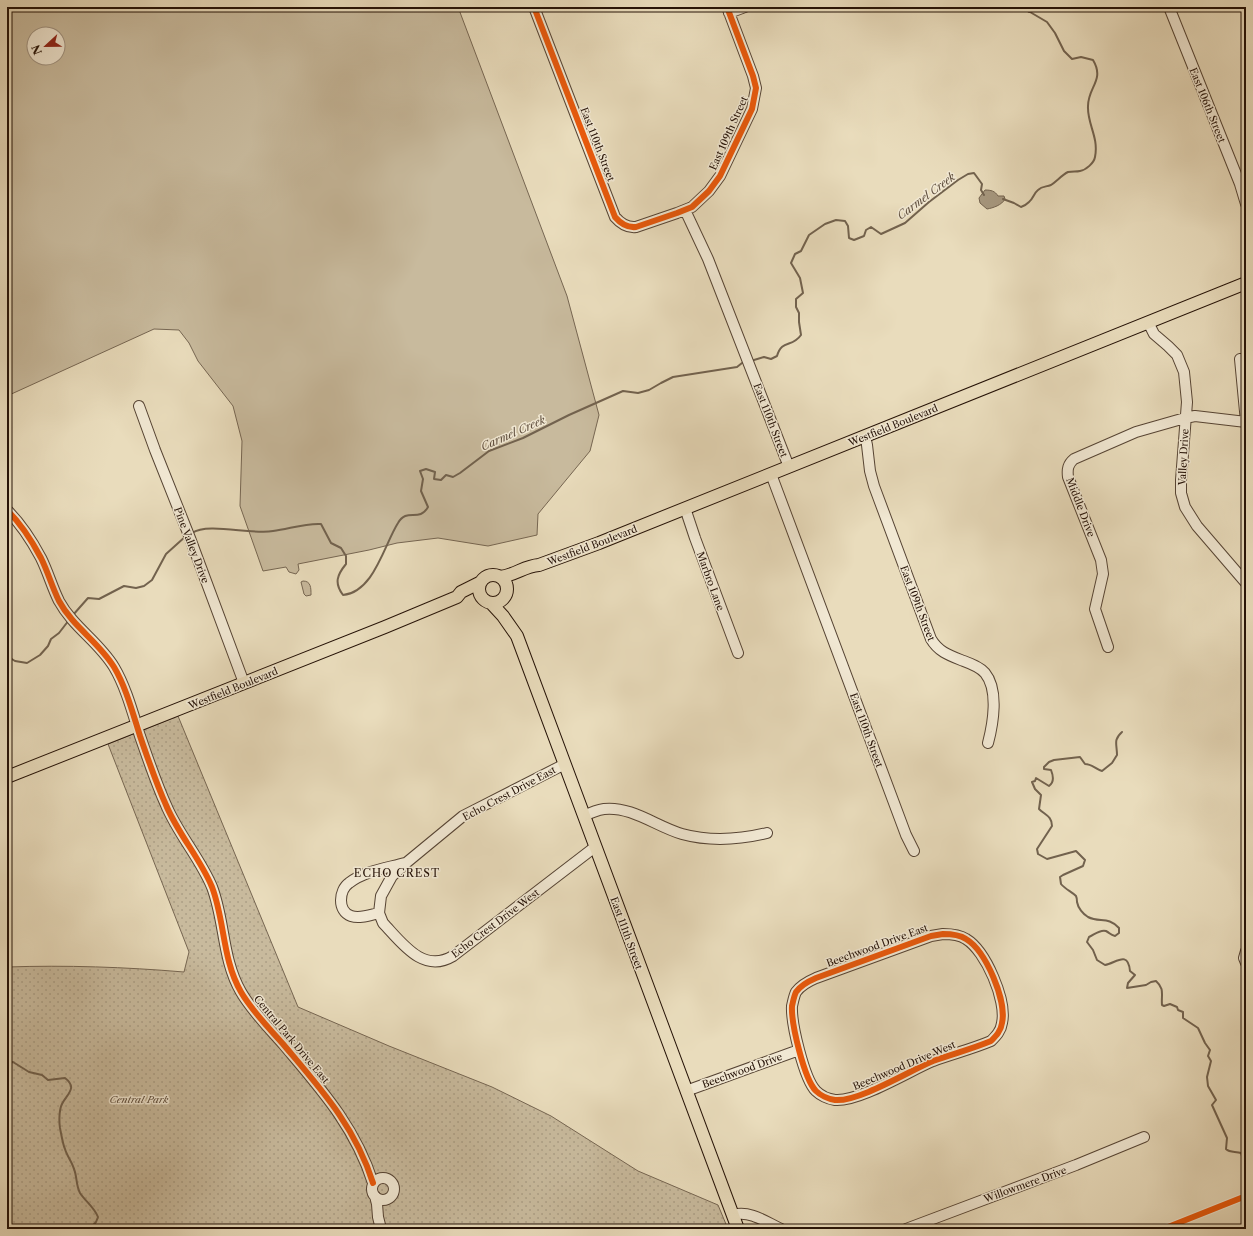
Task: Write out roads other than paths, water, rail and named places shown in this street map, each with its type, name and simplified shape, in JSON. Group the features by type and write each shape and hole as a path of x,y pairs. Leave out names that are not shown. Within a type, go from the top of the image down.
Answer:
{"main road":[{"name":"Westfield Boulevard","path":"500,577 514,574 531,566 539,565 685,508 1246,283"},
{"name":"Westfield Boulevard","path":"506,594 539,565"},
{"path":"457,596 471,597 488,602 500,602 506,594 506,584 500,577 493,575 489,576 481,582 479,592 488,602"},
{"name":"Westfield Boulevard","path":"7,777 388,626 457,596 461,592 481,582"},
{"name":"East 111th Street","path":"506,594 509,612 517,629 517,636"},
{"name":"East 111th Street","path":"488,602 503,616 517,636 738,1229"}],"street":[{"name":"East 110th Street","path":"534,7 615,217 621,224 630,228 685,210 711,266 789,467"},
{"path":"728,10 745,7"},
{"name":"East 106th Street","path":"1169,7 1240,184 1246,204"},
{"name":"East 109th Street","path":"685,210 692,207 700,200 720,176 754,100 756,88 753,76 728,10"},
{"name":"Valley Drive","path":"1148,322 1154,334 1168,346 1180,360 1184,372 1187,394 1181,493 1185,507 1197,526 1246,583"},
{"path":"1240,359 1246,422"},
{"name":"Pine Valley Drive","path":"139,406 244,683"},
{"name":"Middle Drive","path":"1108,647 1095,609 1103,574 1101,560 1068,477 1068,466 1074,458 1130,435 1185,418 1195,416 1246,422"},
{"name":"East 109th Street","path":"865,436 874,486 931,639 938,649 978,668 988,678 992,688 994,705 992,726 988,743"},
{"name":"East 110th Street","path":"771,474 906,836 914,851"},
{"name":"Marbro Lane","path":"685,508 738,653"},
{"name":"Central Park Drive East","path":"7,510 35,548 60,602 72,619 114,667 138,725 140,737 169,813 176,827 201,865 213,889 220,914 227,957 241,991 256,1012 332,1103 341,1116 364,1156 374,1183 372,1189 377,1204 381,1228"},
{"name":"Echo Crest Drive East","path":"379,913 381,896 392,876 464,816 565,764"},
{"path":"584,816 604,809 617,809 631,813 670,830 695,837 712,839 734,839 767,833"},
{"name":"Echo Crest Drive West","path":"379,913 383,923 408,950 426,961 442,961 453,956 595,847"},
{"path":"379,913 356,917 347,914 342,905 342,890 348,883 358,877 406,863"},
{"name":"Beechwood Drive East","path":"799,1050 792,1007 796,992 801,987 811,980 835,970 931,936 949,934 966,938 983,957 998,990"},
{"path":"1246,952 1244,958 1246,963"},
{"name":"Beechwood Drive West","path":"799,1050 808,1078 815,1090 834,1100 849,1098 872,1090 933,1061 991,1041 998,1035 1003,1022 1002,1003 998,990"},
{"name":"Beechwood Drive","path":"686,1091 799,1050"},
{"name":"Willowmere Drive","path":"906,1229 1076,1165 1144,1137"},
{"name":"Central Park Drive East","path":"364,1156 370,1161 378,1173 391,1182 393,1188 392,1194 388,1198 384,1208 381,1228"},
{"path":"374,1183 378,1179 385,1178"},
{"path":"375,1196 382,1199 388,1198"},
{"path":"733,1215 739,1213 749,1214 781,1229"}],"waterway":[{"name":"Carmel Creek","path":"1023,7 1029,12"},
{"name":"Carmel Creek","path":"1003,199 1021,207 1030,201 1035,193 1040,189 1051,185 1068,172 1085,169 1091,164 1095,157 1095,143 1088,113 1090,94 1097,78 1096,67 1093,60 1081,57 1072,59 1064,51 1055,33 1047,22 1030,12"},
{"name":"Carmel Creek","path":"754,360 764,357 771,359 777,356 784,345 798,339 801,335 796,299 803,293 800,278 791,263 795,254 801,251 809,235 825,224 836,220 845,221 848,226 849,238 854,240 864,236 866,230 871,227 881,234 905,223 929,202 968,174 974,173 982,184 981,190 984,195"},
{"name":"Carmel Creek","path":"192,533 199,530 208,529 264,532 309,524 321,524 331,543 341,548 346,556 346,564 339,575 338,587 343,595 354,592 363,586 370,577 377,566 393,532 402,518 409,515 421,514 428,507 421,491 423,479 420,471 426,469 435,472 434,479 441,480 446,475 453,477 489,451 523,438 569,415 623,391 638,393 649,390 673,377 737,367 742,363"},
{"name":"Carmel Creek","path":"73,615 88,598 99,599 124,586 136,588 144,586 152,580 166,554 186,536"},
{"name":"Carmel Creek","path":"7,656 15,661 27,663 40,655 48,646 51,639 59,633 69,620"},
{"path":"1122,732 1116,740 1117,755 1112,763 1102,771 1085,764 1080,757 1054,760 1049,762 1044,767 1044,769 1051,770 1053,778 1052,783 1049,786 1036,778 1035,781 1032,782 1035,789 1041,795 1039,809 1051,820 1052,823 1052,826 1037,849 1038,854 1047,859 1076,851 1085,860 1083,866 1060,877 1061,884 1076,896 1078,906 1084,914 1092,919 1111,922 1119,928 1119,933 1115,936 1106,931 1099,931 1089,937 1087,942 1093,950 1097,960 1105,965 1121,959 1127,961 1130,971 1135,975 1128,983 1127,988 1146,985 1156,981 1162,989 1162,1005 1164,1006 1170,1004 1177,1007 1178,1010 1183,1012 1183,1018 1198,1028 1210,1050 1208,1056 1211,1061 1207,1077 1208,1086 1216,1100 1212,1105 1227,1138 1226,1149 1241,1153 1243,1159 1243,1169 1246,1172"},
{"name":"Carmel Creek","path":"7,1063 13,1062 29,1072 42,1075 48,1080 65,1078 71,1085 70,1091 60,1109 60,1128 64,1147 75,1172 80,1193 98,1217 90,1229"}],"district":[{"name":"ECHO CREST","path":"397,873"}],"park label":[{"name":"Central Park","path":"139,1099"}]}
